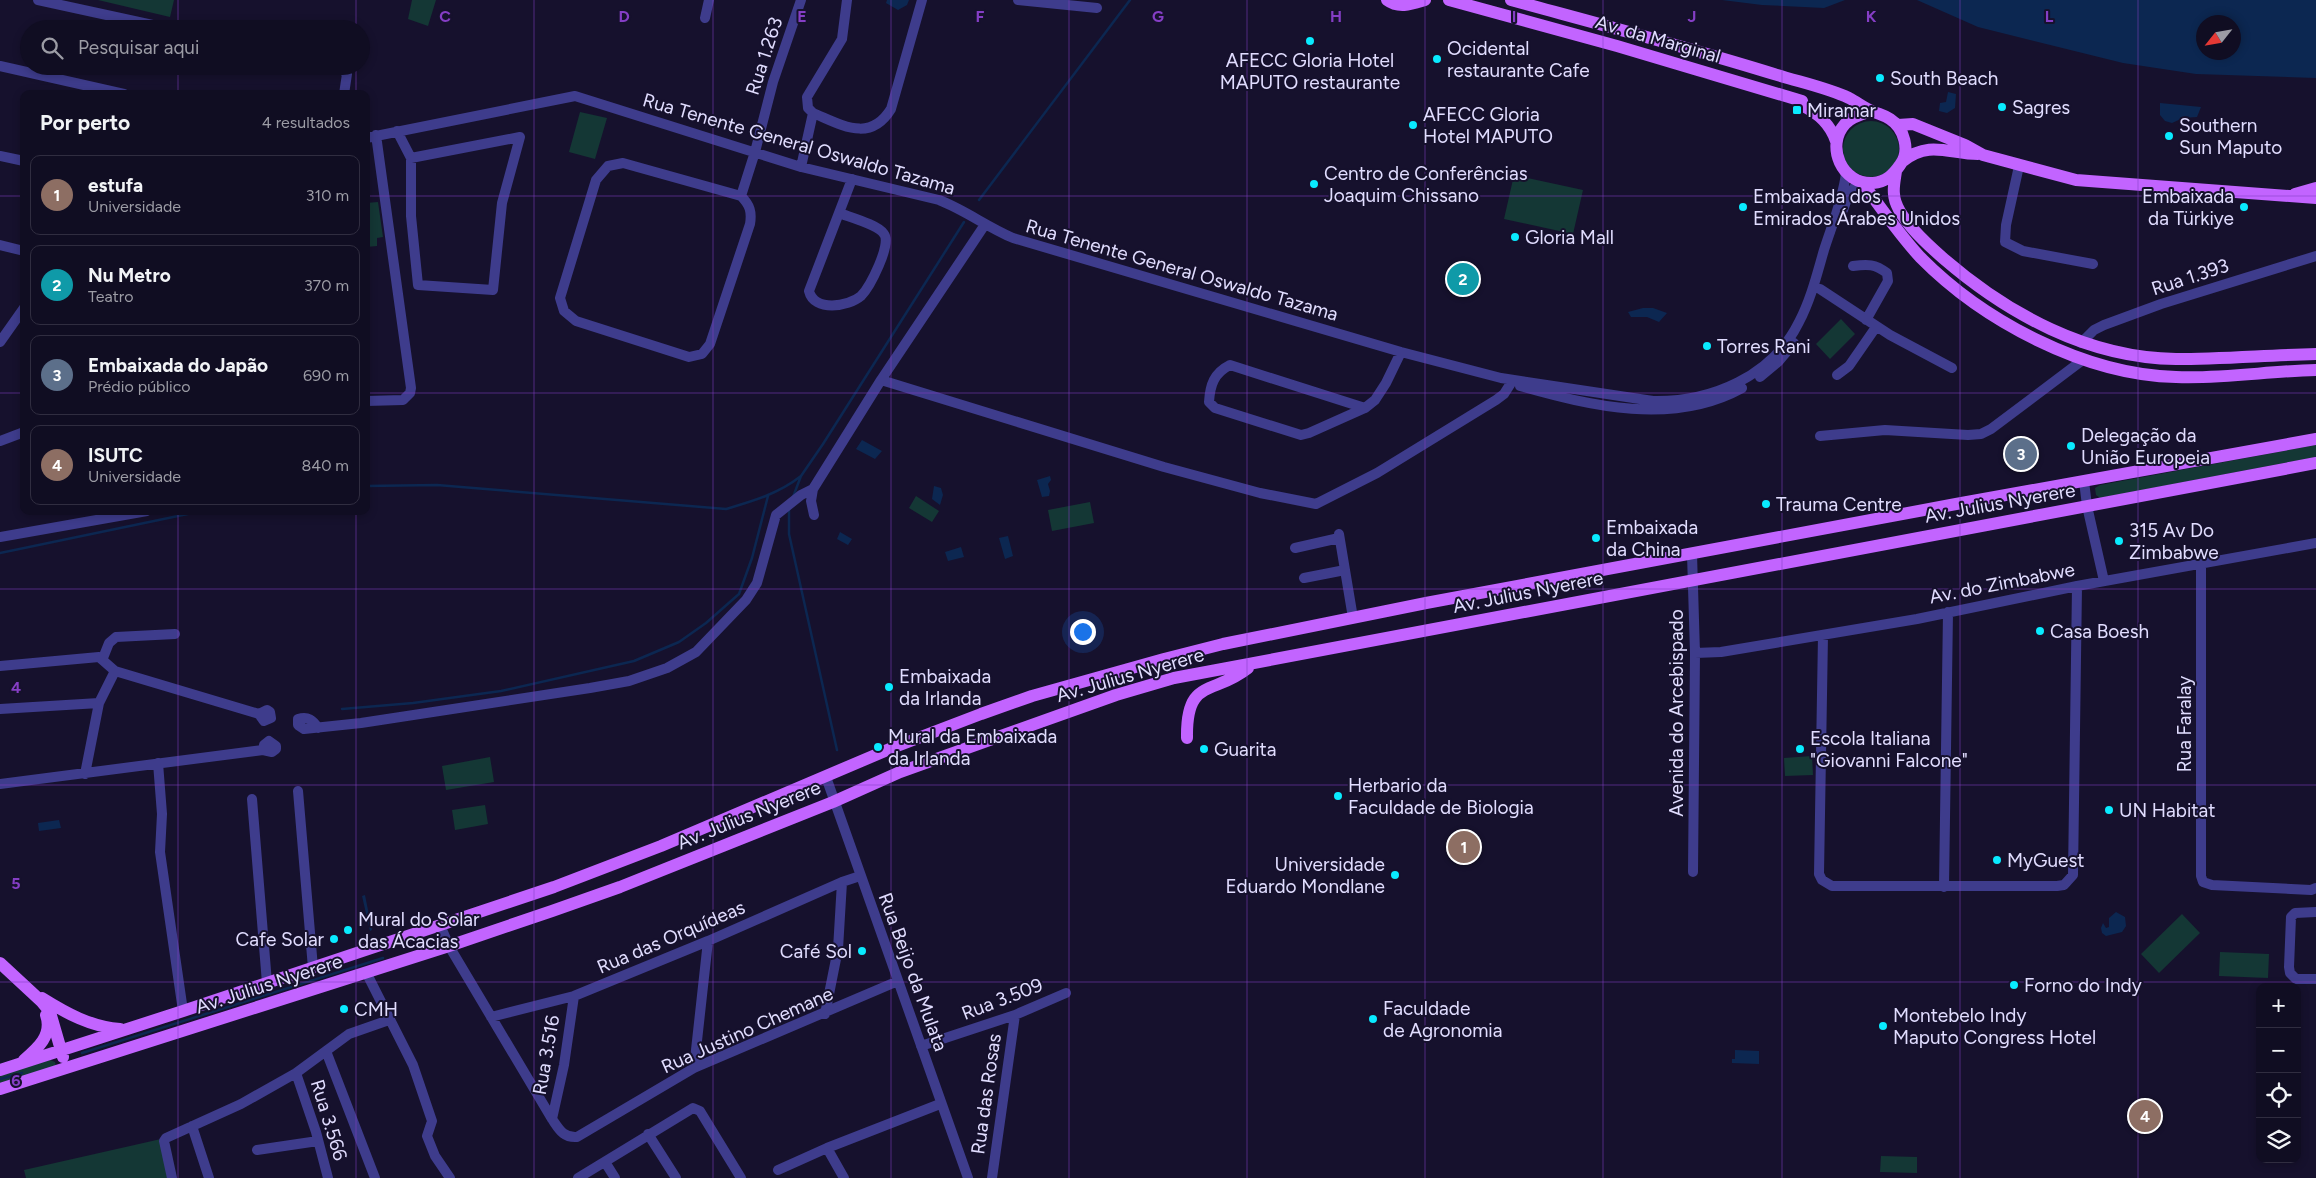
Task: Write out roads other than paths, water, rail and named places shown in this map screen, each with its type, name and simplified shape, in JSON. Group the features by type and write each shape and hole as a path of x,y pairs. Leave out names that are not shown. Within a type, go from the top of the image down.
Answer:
{"main road":[{"path":"1387,0 1394,4 1425,0"},
{"name":"Av. da Marginal","path":"1449,0 1617,46 1802,101 1803,106 1818,114 1831,129 1836,142 1837,158 1846,172"},
{"name":"Av. da Marginal","path":"1511,0 1824,89 1850,98 1872,111 1891,119 1898,126 1913,124 1965,144 1983,154 2019,166 2076,180 2316,198"},
{"path":"1836,142 1845,124 1853,117 1872,111"},
{"path":"1898,126 1906,143 1894,195 1897,206 1924,243 1990,295 2054,332 2081,343 2174,359 2316,354"},
{"path":"1861,181 1880,182 1889,178 1917,152 1940,148 1968,154 1983,154"},
{"path":"1846,172 1861,181 1920,256 1954,287 1990,314 2030,337 2084,359 2129,370 2174,377 2218,377 2316,370"},
{"name":"Av. da Marginal","path":"2283,197 2316,188"},
{"name":"Av. Julius Nyerere","path":"0,1070 183,1012 554,887 661,846 892,748 1015,701 1148,664 1223,644 1353,618 2316,439"},
{"name":"Av. Julius Nyerere","path":"0,1089 449,946 620,887 833,802 900,772 1116,695 1174,678 1693,581 1810,556 2316,463"},
{"path":"1187,738 1189,706 1195,697 1202,690 1242,672 1254,663"},
{"path":"0,963 50,1012 65,1067"},
{"path":"29,990 78,1018 96,1025 123,1030"},
{"path":"20,1064 38,1049 44,1040 47,1030 47,1019 44,1010 29,990"}],"street":[{"path":"38,0 130,20"},
{"path":"705,18 709,0"},
{"name":"Rua 1.263","path":"741,196 755,152 773,82 801,0"},
{"path":"847,0 842,39 807,97 806,103 813,113 864,129 880,124 891,109 922,0"},
{"path":"1018,0 1097,8"},
{"path":"0,66 20,71"},
{"path":"36,75 97,90"},
{"path":"345,90 347,75"},
{"name":"Rua Tenente General Oswaldo Tazama","path":"371,136 575,96 801,166 939,200 984,226 1041,248 1401,352 1501,378 1613,396 1674,401 1712,394 1747,378 1763,367 1788,341 1798,324 1814,285 1846,172"},
{"path":"801,166 813,113"},
{"path":"397,131 412,158 411,216 418,285 492,290 502,203 520,137 412,158"},
{"path":"370,401 403,400 410,394 411,388 371,136"},
{"path":"0,156 20,160"},
{"path":"623,163 741,196 751,210 750,224 710,344 702,354 689,357 576,321 564,311 560,298 596,180 608,166 623,163"},
{"path":"2019,166 2006,225 2005,242 2023,252 2093,264"},
{"path":"839,213 881,230 888,242 869,286 859,297 821,306 814,302 809,291 852,179"},
{"name":"Rua Tenente General Oswaldo Tazama","path":"1501,378 1512,383 1568,398 1630,409 1674,409 1714,401 1750,384 1778,362 1804,329 1820,289 1848,196 1861,181"},
{"path":"814,516 811,501 813,489 881,380 984,226"},
{"path":"0,245 20,250"},
{"name":"Rua 1.393","path":"2081,343 2094,330 2104,324 2161,304 2316,256"},
{"path":"1853,266 1870,264 1878,266 1887,273 1888,281 1866,320"},
{"path":"1820,289 1876,327 1952,368"},
{"path":"0,342 20,314"},
{"path":"1837,375 1849,366 1876,327"},
{"path":"1365,408 1230,365 1221,370 1214,378 1210,389 1210,402 1215,408 1301,435 1326,427 1365,408 1375,400 1386,383 1401,352"},
{"path":"1820,436 1885,430 1968,435 1981,434 1991,429 2084,359"},
{"path":"890,367 894,380 904,388"},
{"path":"881,380 1164,467 1260,493 1316,504 1377,473 1496,400 1504,394 1512,383"},
{"path":"0,441 20,434"},
{"path":"2084,481 2087,506 2104,581"},
{"path":"318,728 590,688 629,681 668,668 696,652 746,600 757,583 776,515 801,495 813,489"},
{"path":"0,537 124,515"},
{"path":"1295,548 1339,536 1353,618"},
{"name":"Av. do Zimbabwe","path":"1695,653 1721,652 1823,635 2077,586 2316,543"},
{"name":"Avenida do Arcebispado","path":"1692,554 1695,653 1694,872"},
{"name":"Rua Faralay","path":"2201,565 2201,876 2203,882 2212,885 2312,890 2316,888"},
{"path":"1304,578 1345,570"},
{"path":"1823,635 1820,874 1822,880 1832,886 2064,885 2073,875 2077,586"},
{"path":"1944,887 1948,612"},
{"path":"103,658 107,646 116,637 175,634"},
{"path":"0,666 73,658 103,658 115,671 259,714"},
{"path":"85,774 99,703 115,671"},
{"path":"0,709 99,703"},
{"path":"0,784 263,750"},
{"path":"158,763 162,814 160,852 183,1012"},
{"name":"Rua Beijo da Mulata","path":"826,777 833,802 968,1178"},
{"path":"298,791 313,968"},
{"path":"252,799 267,983"},
{"name":"Rua das Orquídeas","path":"490,1017 574,996 860,876"},
{"path":"825,1014 838,949 842,882"},
{"path":"2316,912 2295,913 2291,916 2289,958 2289,967 2293,976 2296,978 2316,978"},
{"name":"Rua Justino Chemane","path":"440,925 449,946 552,1120 564,1135 576,1138 694,1068 825,1014 898,981"},
{"path":"694,1068 708,941"},
{"path":"366,972 412,1064 432,1120 427,1136 435,1156 450,1178"},
{"name":"Rua 3.509","path":"921,1046 1014,1015 1066,993"},
{"name":"Rua 3.516","path":"552,1120 564,1064 574,996"},
{"name":"Rua das Rosas","path":"992,1178 1014,1015"},
{"path":"172,1178 164,1141 241,1104 296,1073 349,1034 389,1020"},
{"path":"326,1051 375,1178"},
{"name":"Rua 3.566","path":"296,1073 328,1178"},
{"path":"778,1170 827,1148 940,1104"},
{"path":"578,1178 693,1108 700,1111 741,1178"},
{"path":"192,1126 209,1178"},
{"path":"648,1134 676,1178"},
{"path":"257,1150 318,1141"},
{"path":"827,1148 844,1178"},
{"path":"605,1162 615,1178"}],"water":[{"path":"887,0 909,0 907,5 898,10 886,3"},
{"path":"1722,0 1845,0 1824,8 1762,5"},
{"path":"1917,0 2316,0 2316,78 2196,74 2123,63 1978,27"},
{"path":"1948,92 1956,94 1955,108 1947,113 1939,111 1940,103 1946,102"},
{"path":"2160,103 2201,107 2197,117 2183,118 2172,123 2165,121 2160,115"},
{"path":"1643,308 1653,308 1667,313 1659,322 1647,317 1631,317 1628,312"},
{"path":"862,440 882,451 875,459 856,449"},
{"path":"1050,476 1051,480 1048,484 1049,496 1042,497 1037,480"},
{"path":"934,486 941,488 943,495 940,505 932,499"},
{"path":"840,532 852,539 848,545 837,539"},
{"path":"1008,536 1013,556 1005,559 999,538"},
{"path":"961,547 964,557 948,561 945,552"},
{"path":"59,820 61,828 39,831 38,823"},
{"path":"365,895 372,930 370,931 362,896"},
{"path":"2116,912 2125,917 2126,926 2122,932 2106,936 2102,933 2103,923 2106,928 2109,927 2109,918"},
{"path":"1735,1050 1759,1051 1759,1064 1732,1063 1732,1059 1735,1059"}],"waterway":[{"path":"979,200 1130,0"},
{"path":"793,497 801,476 964,222"},
{"path":"370,486 437,485 726,509 756,500 801,476"},
{"path":"342,709 413,703 501,691 634,661 679,642 706,623 739,594 752,558 768,496"},
{"path":"789,509 789,534 837,750"},
{"path":"0,553 183,515"},
{"path":"82,1053 383,958"},
{"path":"0,1079 22,1073"}],"place":[{"name":"AFECC Gloria Hotel MAPUTO restaurante","path":"1310,41"},
{"name":"Ocidental restaurante Cafe","path":"1437,59"},
{"name":"South Beach","path":"1880,78"},
{"name":"Sagres","path":"2002,107"},
{"name":"Miramar","path":"1797,110"},
{"name":"AFECC Gloria Hotel MAPUTO","path":"1413,125"},
{"name":"Southern Sun Maputo","path":"2169,136"},
{"name":"Centro de Conferências Joaquim Chissano","path":"1314,184"},
{"name":"Embaixada dos Emirados Árabes Unidos","path":"1743,207"},
{"name":"Embaixada da Türkiye","path":"2244,207"},
{"name":"Gloria Mall","path":"1515,237"},
{"name":"Nu Metro","path":"1463,279"},
{"name":"Torres Rani","path":"1707,346"},
{"name":"Delegação da União Europeia","path":"2071,446"},
{"name":"Embaixada do Japão","path":"2021,454"},
{"name":"Trauma Centre","path":"1766,504"},
{"name":"Embaixada da China","path":"1596,538"},
{"name":"315 Av Do Zimbabwe","path":"2119,541"},
{"name":"Casa Boesh","path":"2040,631"},
{"name":"Embaixada da Irlanda","path":"889,687"},
{"name":"Mural da Embaixada da Irlanda","path":"878,747"},
{"name":"Guarita","path":"1204,749"},
{"name":"Escola Italiana \"Giovanni Falcone\"","path":"1800,749"},
{"name":"Herbario da Faculdade de Biologia","path":"1338,796"},
{"name":"UN Habitat","path":"2109,810"},
{"name":"estufa","path":"1464,847"},
{"name":"MyGuest","path":"1997,860"},
{"name":"Universidade Eduardo Mondlane","path":"1395,875"},
{"name":"Mural do Solar das Ácacias","path":"348,930"},
{"name":"Cafe Solar","path":"334,939"},
{"name":"Café Sol","path":"862,951"},
{"name":"Forno do Indy","path":"2014,985"},
{"name":"CMH","path":"344,1009"},
{"name":"Faculdade de Agronomia","path":"1373,1019"},
{"name":"Montebelo Indy Maputo Congress Hotel","path":"1883,1026"},
{"name":"ISUTC","path":"2145,1116"}]}
